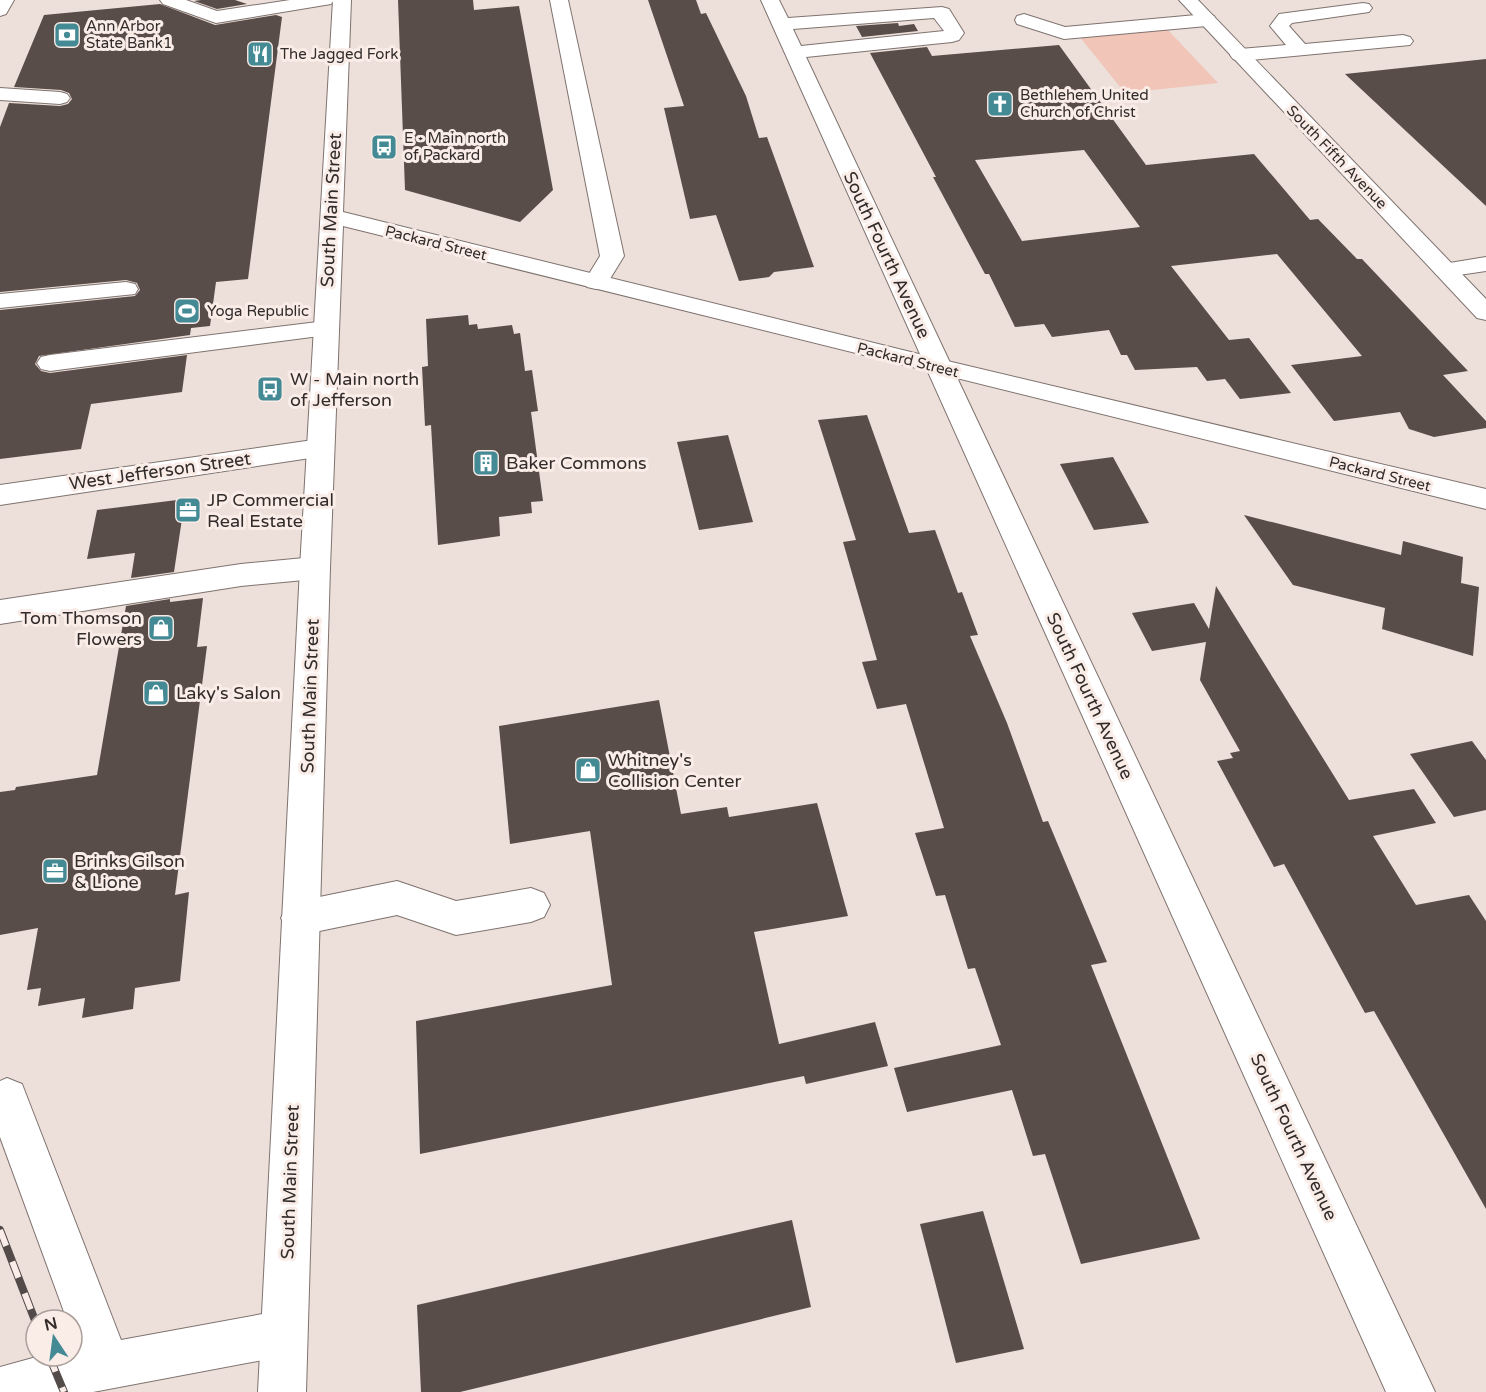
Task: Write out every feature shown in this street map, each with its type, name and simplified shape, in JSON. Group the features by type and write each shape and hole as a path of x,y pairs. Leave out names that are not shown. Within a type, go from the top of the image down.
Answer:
{"main road":[{"path":"0,10 5,0"},
{"path":"169,0 216,16 325,0"},
{"name":"South Main Street","path":"282,1392 320,448 342,0"},
{"path":"559,0 612,256 596,282"},
{"name":"South Fifth Avenue","path":"1188,0 1486,313"},
{"path":"1300,50 1280,26 1286,18 1363,8"},
{"path":"934,12 942,13 955,33 952,36 781,25 934,12"},
{"path":"1024,20 1064,33 1207,20"},
{"name":"South Fourth Avenue","path":"781,25 1411,1392"},
{"path":"1240,55 1403,41"},
{"path":"0,94 60,98"},
{"name":"Packard Street","path":"331,216 939,367 1486,499"},
{"path":"1445,270 1486,264"},
{"path":"0,301 126,289"},
{"path":"50,363 326,329"},
{"name":"West Jefferson Street","path":"0,495 320,448"},
{"path":"0,612 241,575 315,568"},
{"path":"300,918 397,898 456,918 531,905"},
{"path":"7,1099 107,1365"},
{"path":"0,1391 57,1375 284,1333"}],"shaded area":[{"path":"1166,28 1218,83 1125,93 1079,36"}],"building":[{"path":"235,0 247,4 217,9 194,1"},
{"path":"398,0 473,0 474,10 519,6 553,190 520,222 405,190"},
{"path":"648,0 696,0 701,14 706,13 746,96 759,138 767,137 814,267 774,272 769,277 739,281 716,215 690,219 664,108 684,106"},
{"path":"160,4 215,25 276,15 282,17 248,279 216,282 210,326 191,328 190,335 39,356 35,364 41,371 50,373 187,355 182,392 91,404 81,449 0,459 0,310 135,296 140,290 137,283 126,280 0,292 0,127 9,103 60,106 68,104 72,99 69,93 61,90 14,87 44,15"},
{"path":"898,23 899,26 914,24 918,31 862,37 856,26"},
{"path":"1059,45 1146,165 1254,154 1310,220 1318,219 1357,259 1362,259 1468,371 1443,375 1486,421 1486,428 1434,437 1409,429 1400,412 1334,421 1291,365 1362,356 1277,254 1171,266 1229,340 1249,338 1291,393 1240,399 1225,379 1207,381 1197,367 1135,370 1127,355 1121,355 1109,330 1052,337 1044,324 1015,327 989,274 985,274 933,177 936,177 870,53 927,47 932,56","holes":["1084,150 1140,227 1022,241 975,160"]},
{"path":"1486,59 1486,206 1345,74"},
{"name":"Baker Commons","path":"468,315 469,325 477,324 478,329 512,325 514,334 520,333 525,371 532,370 538,411 531,412 543,501 531,502 532,513 499,517 500,536 438,545 431,425 425,426 422,367 428,366 426,319"},
{"path":"867,415 909,533 935,530 958,593 962,592 978,635 970,636 1007,723 1043,822 1048,821 1107,962 1091,965 1200,1239 1081,1264 1045,1154 1033,1156 1012,1090 907,1112 894,1068 1001,1045 975,968 968,969 945,895 936,896 915,833 944,828 906,704 877,709 862,662 877,660 843,542 856,540 818,420"},
{"path":"728,435 753,522 699,530 677,442"},
{"path":"1113,457 1149,523 1094,530 1060,464"},
{"path":"185,499 174,572 131,578 135,553 87,559 97,510"},
{"path":"1244,515 1401,555 1403,541 1463,557 1461,583 1479,587 1473,656 1382,629 1385,608 1293,585"},
{"path":"1216,586 1349,800 1414,789 1436,823 1373,836 1416,905 1469,895 1486,921 1486,1209 1374,1011 1365,1013 1284,864 1274,867 1217,761 1233,758 1230,753 1240,751 1200,680 1206,642 1152,651 1132,613 1194,603 1209,629"},
{"name":"Brinks Gilson & Lione","path":"203,598 197,647 207,646 175,895 189,892 180,981 135,988 133,1009 82,1018 85,998 38,1006 41,988 27,990 38,928 0,935 0,792 15,790 16,787 97,775 126,606 170,599 170,602"},
{"path":"659,700 681,814 727,807 729,817 817,803 848,916 754,932 779,1044 875,1022 888,1066 806,1084 804,1076 420,1154 416,1021 612,985 590,831 510,844 499,726"},
{"path":"1472,741 1486,760 1486,810 1454,817 1410,754"},
{"path":"983,1211 1024,1349 956,1363 920,1224"},
{"path":"792,1220 811,1307 460,1392 421,1392 417,1305"}],"railway":[{"path":"0,1230 30,1308"},
{"path":"54,1368 64,1392"}],"place":[{"name":"Ann Arbor State Bank1","path":"67,35"},
{"name":"The Jagged Fork","path":"260,54"},
{"name":"Bethlehem United Church of Christ","path":"1000,104"},
{"name":"E - Main north of Packard","path":"384,147"},
{"name":"Yoga Republic","path":"187,311"},
{"name":"W - Main north of Jefferson","path":"270,389"},
{"name":"Baker Commons","path":"486,463"},
{"name":"JP Commercial Real Estate","path":"188,510"},
{"name":"Tom Thomson Flowers","path":"161,628"},
{"name":"Laky's Salon","path":"156,693"},
{"name":"Whitney's Collision Center","path":"588,770"},
{"name":"Brinks Gilson & Lione","path":"55,871"}]}
